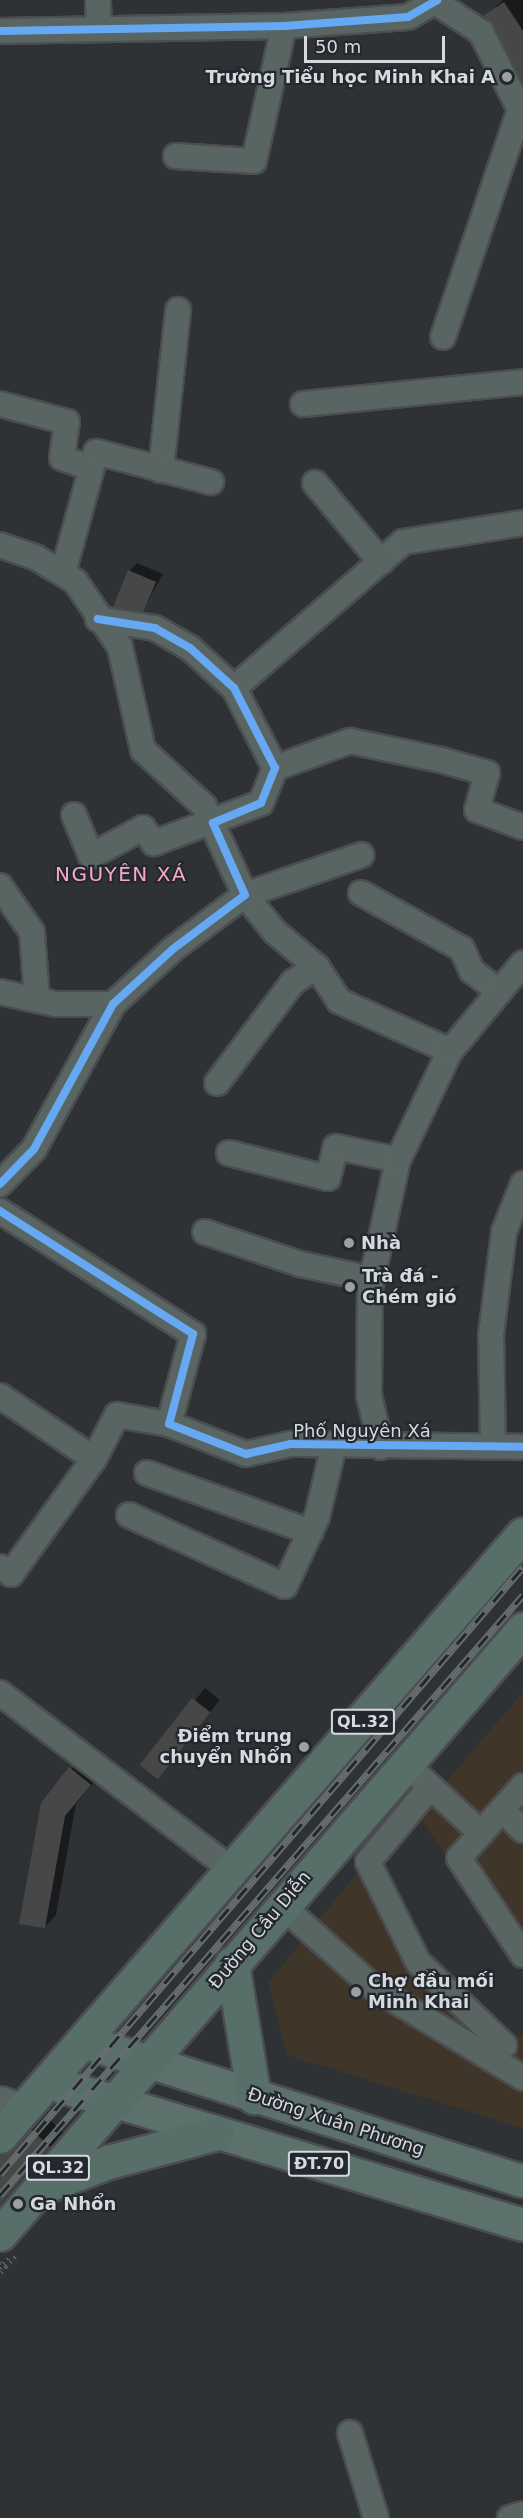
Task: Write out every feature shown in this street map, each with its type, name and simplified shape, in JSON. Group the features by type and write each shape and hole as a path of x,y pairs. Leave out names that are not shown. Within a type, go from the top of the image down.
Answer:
{"highway":[{"name":"QL.32","path":"0,2136 12,2103 48,2082 523,1534"},
{"name":"Đường Cầu Diễn","path":"0,2234 116,2102 280,1904 406,1765 523,1629"},
{"path":"232,1963 254,2097"},
{"name":"ĐT.70","path":"83,2041 149,2062"},
{"name":"ĐT.70","path":"48,2082 116,2102"},
{"path":"41,2188 108,2162 217,2133"}],"main road":[{"name":"Đường Xuân Phương","path":"149,2062 523,2181"},
{"name":"ĐT.70","path":"116,2102 523,2225"}],"street":[{"path":"98,0 99,25"},
{"path":"0,31 99,25 284,26 408,17 434,1 481,32 522,112 443,337"},
{"path":"176,156 254,161 284,26"},
{"path":"161,470 178,310"},
{"path":"303,404 523,382"},
{"path":"0,404 68,422 62,459 93,460 161,470 211,482"},
{"path":"63,573 93,460"},
{"path":"315,483 381,562"},
{"path":"234,688 403,542 523,523"},
{"path":"0,545 63,573 75,581 98,619 120,647 143,750 204,806 245,895 275,932 316,966 339,1001 450,1052"},
{"path":"98,619 155,628 190,648 234,688 275,768"},
{"path":"74,815 91,856 143,828 154,843 213,823 261,803 275,768 350,741 441,760 487,773 477,810 523,828"},
{"path":"0,1184 34,1149 113,1004 173,949 245,895 361,855"},
{"path":"0,886 32,933 37,1000"},
{"path":"361,893 462,949 472,971 499,991"},
{"path":"381,1447 369,1395 372,1279 398,1160 450,1052 523,963"},
{"path":"217,1083 293,982 316,966"},
{"path":"0,992 37,1000 113,1004"},
{"path":"229,1153 328,1178 336,1147 398,1160"},
{"path":"494,1445 491,1335 504,1232 523,1184"},
{"path":"0,1211 193,1335 169,1424"},
{"path":"205,1232 300,1264 372,1279"},
{"path":"0,1396 94,1459 5,1570"},
{"name":"Phố Nguyên Xá","path":"94,1459 117,1415 169,1424 246,1454 290,1444 381,1447 494,1445 523,1447"},
{"path":"129,1515 285,1586 311,1532 334,1445"},
{"path":"147,1473 311,1532"},
{"path":"0,1694 232,1870"},
{"path":"406,1765 481,1833"},
{"path":"523,1786 459,1858 523,1954"},
{"path":"430,1787 368,1862 418,1962 504,2044"},
{"path":"501,1810 523,1830"},
{"path":"280,1904 373,1987 523,2078"},
{"path":"350,2433 376,2518"},
{"path":"510,2518 523,2514"}],"path":[{"path":"0,2263 6,2267 0,2275"}],"shaded area":[{"name":"Chợ đầu mối Minh Khai","path":"523,1692 523,1965 418,1815"},
{"name":"Chợ đầu mối Minh Khai","path":"363,1866 401,1942 508,2051 523,2033 523,2128 287,2055 268,1983"}],"building":[{"path":"504,2 523,31 523,83 494,26 483,16"},
{"path":"128,570 156,582 143,612 113,607"},
{"path":"192,1698 210,1712 158,1779 140,1765"},
{"path":"69,1767 91,1785 65,1816 45,1928 19,1924 41,1803"},
{"path":"32,2130 50,2147 0,2205 0,2154"}],"railway":[{"path":"0,2174 523,1567"},
{"path":"0,2195 523,1595"}],"cycle path":[{"path":"0,31 284,26 408,17 437,0"},
{"path":"0,1184 34,1149 113,1004 173,949 245,895 213,823 261,803 275,768 234,688 190,648 155,628 98,619"},
{"path":"0,1211 193,1334 169,1424 246,1454 290,1444 523,1447"}],"place":[{"name":"Trường Tiểu học Minh Khai A","path":"507,77"},
{"name":"Nhà","path":"349,1243"},
{"name":"Trà đá - Chém gió","path":"350,1287"},
{"name":"Điểm trung chuyển Nhổn","path":"304,1747"},
{"name":"Chợ đầu mối Minh Khai","path":"356,1992"},
{"name":"Ga Nhổn","path":"18,2204"}],"district":[{"name":"NGUYÊN XÁ","path":"121,874"}]}
